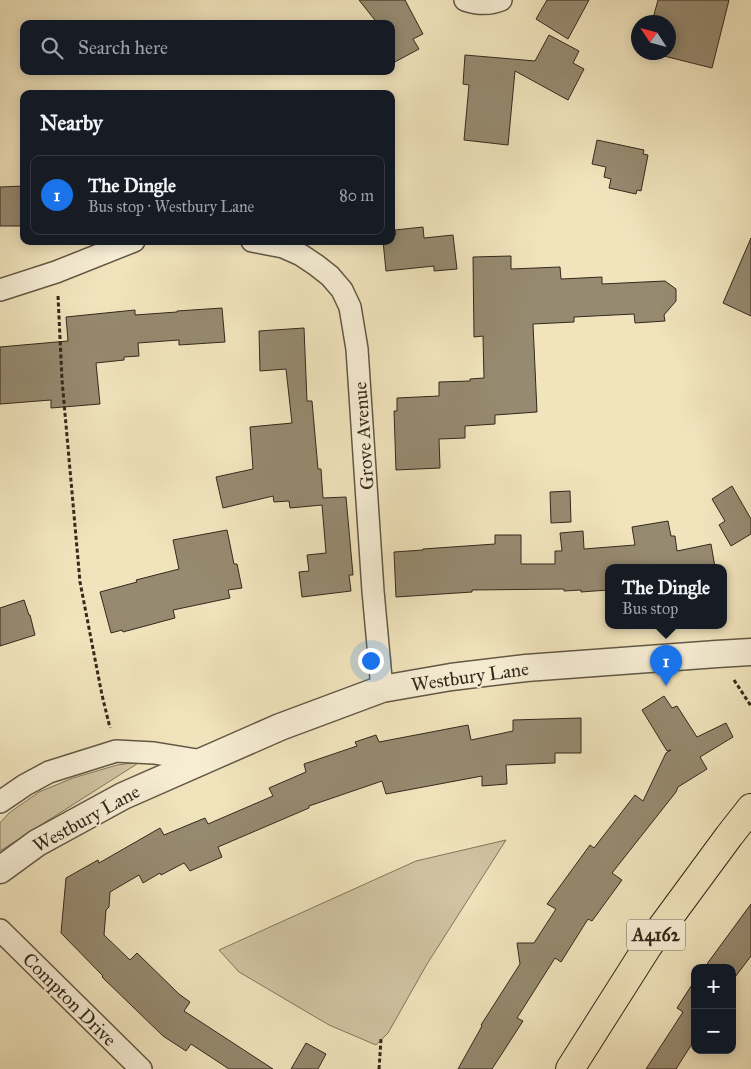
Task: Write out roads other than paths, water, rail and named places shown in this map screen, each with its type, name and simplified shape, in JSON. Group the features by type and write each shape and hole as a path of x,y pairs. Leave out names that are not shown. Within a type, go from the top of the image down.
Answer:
{"main road":[{"name":"A4162","path":"570,1069 648,946 751,808"}],"street":[{"path":"465,0 476,3 494,3 501,0"},
{"path":"0,290 56,272 124,245"},
{"name":"Grove Avenue","path":"273,245 283,247 301,255 330,276 342,290 350,307 357,349 373,591 382,689"},
{"name":"Westbury Lane","path":"0,870 37,843 123,796 280,727 382,689 451,677 526,668 751,652"},
{"name":"Westbury Lane","path":"0,802 49,772 116,751 154,753 203,761"},
{"name":"Compton Drive","path":"0,930 141,1069"}],"place":[{"name":"The Dingle","path":"666,686"}]}
